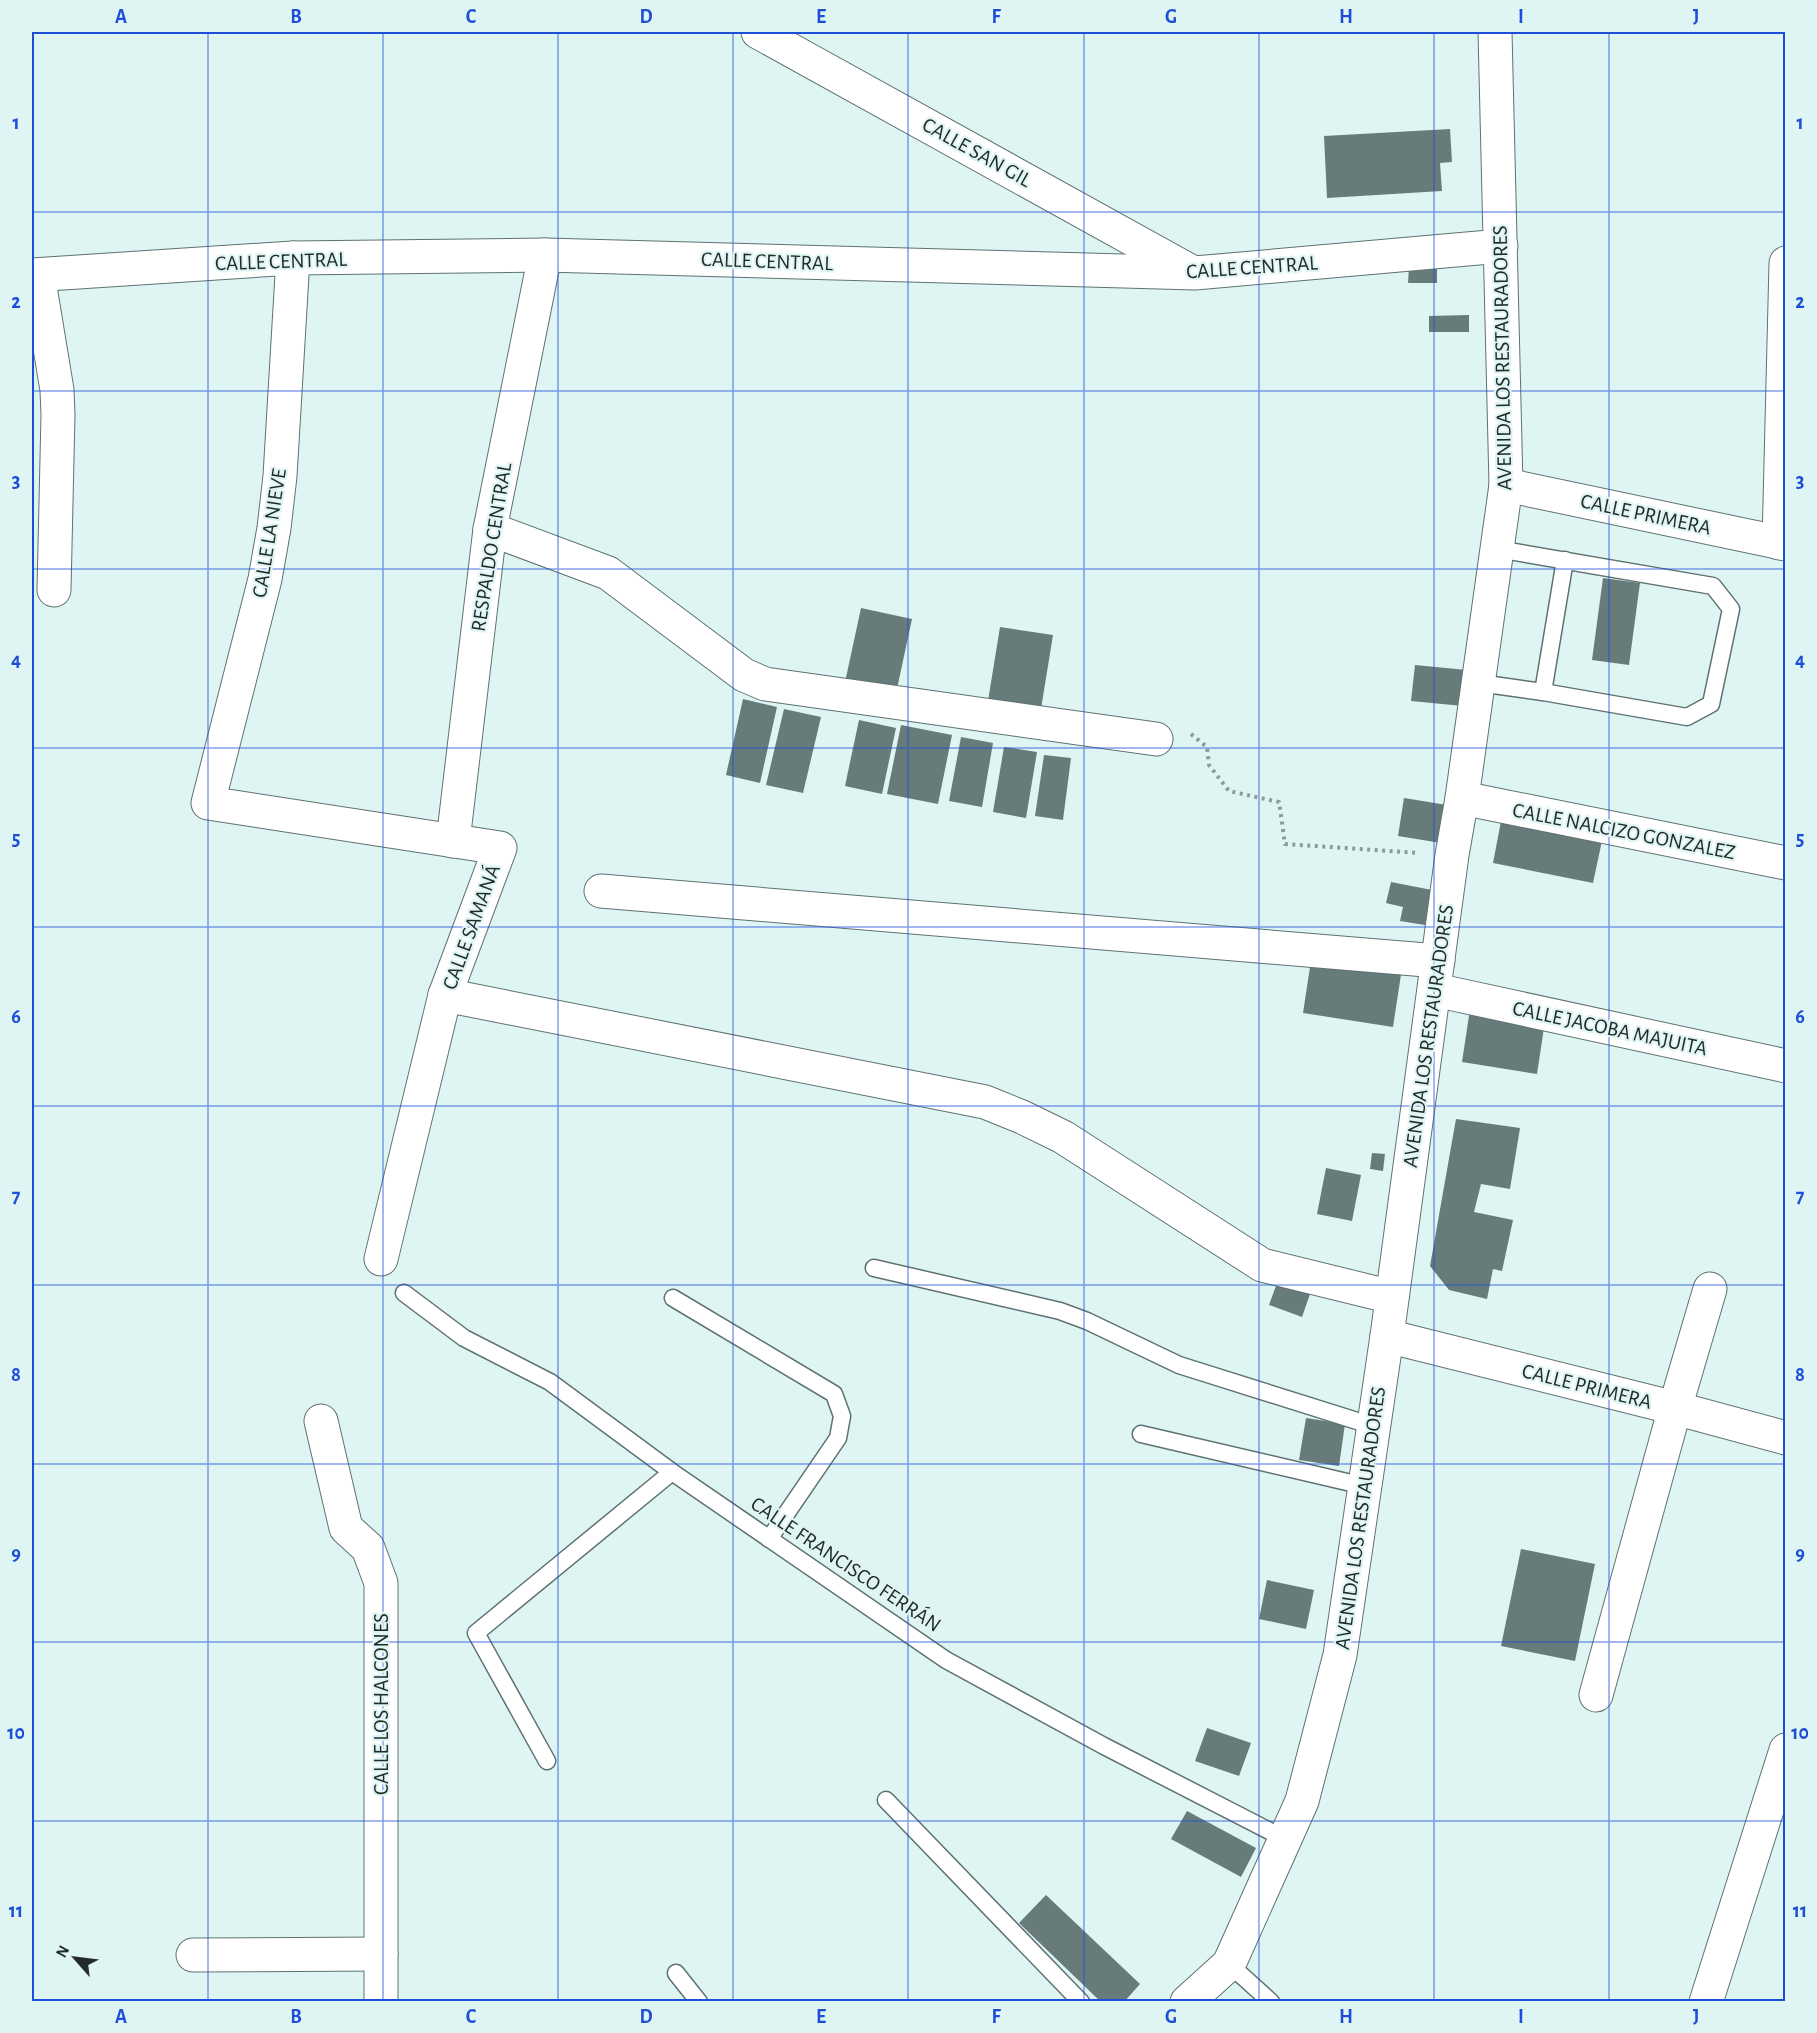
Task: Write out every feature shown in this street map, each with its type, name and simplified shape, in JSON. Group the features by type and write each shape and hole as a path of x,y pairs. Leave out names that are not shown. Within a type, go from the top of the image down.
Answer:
{"street":[{"name":"CALLE SAN GIL","path":"758,32 1195,273"},
{"name":"AVENIDA LOS RESTAURADORES","path":"1187,2001 1229,1964 1302,1801 1340,1655 1506,485 1495,32"},
{"name":"CALLE CENTRAL","path":"35,275 294,258 545,255 1195,273 1501,246"},
{"name":"RESPALDO CENTRAL","path":"453,841 490,529 545,255"},
{"name":"CALLE LA NIEVE","path":"208,803 265,579 274,528 280,476 294,258"},
{"path":"1782,543 1785,264"},
{"path":"35,275 57,390 54,590"},
{"name":"CALLE PRIMERA","path":"1506,485 1782,543"},
{"path":"490,529 608,573 744,675 765,684 1156,739"},
{"name":"CALLE NALCIZO GONZALEZ","path":"1462,798 1785,863"},
{"name":"CALLE SAMANÁ","path":"208,803 500,849 445,996 381,1259"},
{"name":"CALLE JACOBA MAJUITA","path":"601,891 1436,976 1785,1066"},
{"path":"445,996 985,1102 1022,1116 1063,1137 1262,1265 1392,1297"},
{"path":"1596,1695 1710,1289"},
{"name":"CALLE PRIMERA","path":"1387,1336 1785,1438"},
{"name":"CALLE LOS HALCONES","path":"321,1421 345,1527 368,1548 381,1583 381,2001"},
{"path":"1706,2001 1785,1750"},
{"path":"193,1955 381,1954"}],"lane":[{"path":"1479,683 1687,717 1711,704 1731,609 1713,586 1497,549"},
{"path":"1543,692 1565,560"},
{"path":"874,1268 1060,1311 1087,1321 1179,1365 1373,1426"},
{"name":"CALLE FRANCISCO FERRÁN","path":"404,1293 464,1338 550,1382 672,1472 946,1660 1104,1746 1285,1839"},
{"path":"673,1298 834,1394 842,1416 838,1438 769,1539"},
{"path":"1142,1434 1364,1486"},
{"path":"547,1761 476,1633 672,1472"},
{"path":"886,1800 1080,2001"},
{"path":"1229,1964 1272,2001"},
{"path":"676,1974 699,2001"}],"path":[{"path":"1156,739 1189,733 1207,747 1209,765 1229,791 1279,802 1285,844 1452,855"}],"building":[{"path":"1450,129 1452,162 1440,163 1442,191 1327,198 1324,136"},
{"path":"1409,266 1437,267 1437,283 1408,283"},
{"path":"1469,315 1469,332 1429,332 1429,316"},
{"path":"1603,578 1640,583 1629,665 1592,660"},
{"path":"861,608 912,619 895,698 844,687"},
{"path":"1000,627 1053,635 1040,715 987,707"},
{"path":"1415,665 1467,670 1463,706 1411,701"},
{"path":"743,699 777,707 760,783 726,775"},
{"path":"784,709 821,717 803,793 766,785"},
{"path":"859,720 896,728 882,794 845,786"},
{"path":"901,725 952,735 938,804 887,794"},
{"path":"961,737 993,743 982,807 949,801"},
{"path":"1004,747 1037,752 1026,818 993,812"},
{"path":"1044,755 1071,758 1063,820 1035,816"},
{"path":"1404,798 1447,805 1441,843 1398,836"},
{"path":"1502,816 1603,836 1593,883 1493,863"},
{"path":"1391,882 1432,890 1425,925 1400,921 1403,907 1386,903"},
{"path":"1312,954 1402,968 1393,1027 1303,1013"},
{"path":"1470,1009 1545,1021 1537,1074 1462,1062"},
{"path":"1456,1119 1520,1128 1510,1189 1481,1184 1474,1212 1513,1220 1502,1271 1493,1269 1487,1299 1449,1290 1430,1266"},
{"path":"1372,1153 1385,1154 1383,1171 1370,1169"},
{"path":"1326,1168 1361,1175 1352,1221 1317,1214"},
{"path":"1277,1283 1310,1294 1302,1317 1269,1305"},
{"path":"1306,1418 1345,1424 1339,1466 1299,1460"},
{"path":"1521,1549 1595,1564 1575,1661 1501,1646"},
{"path":"1267,1580 1314,1590 1306,1629 1259,1619"},
{"path":"1207,1728 1251,1743 1239,1776 1195,1761"},
{"path":"1187,1811 1256,1848 1241,1877 1171,1839"},
{"path":"1046,1895 1140,1984 1124,2002 1101,2002 1019,1923"}]}
